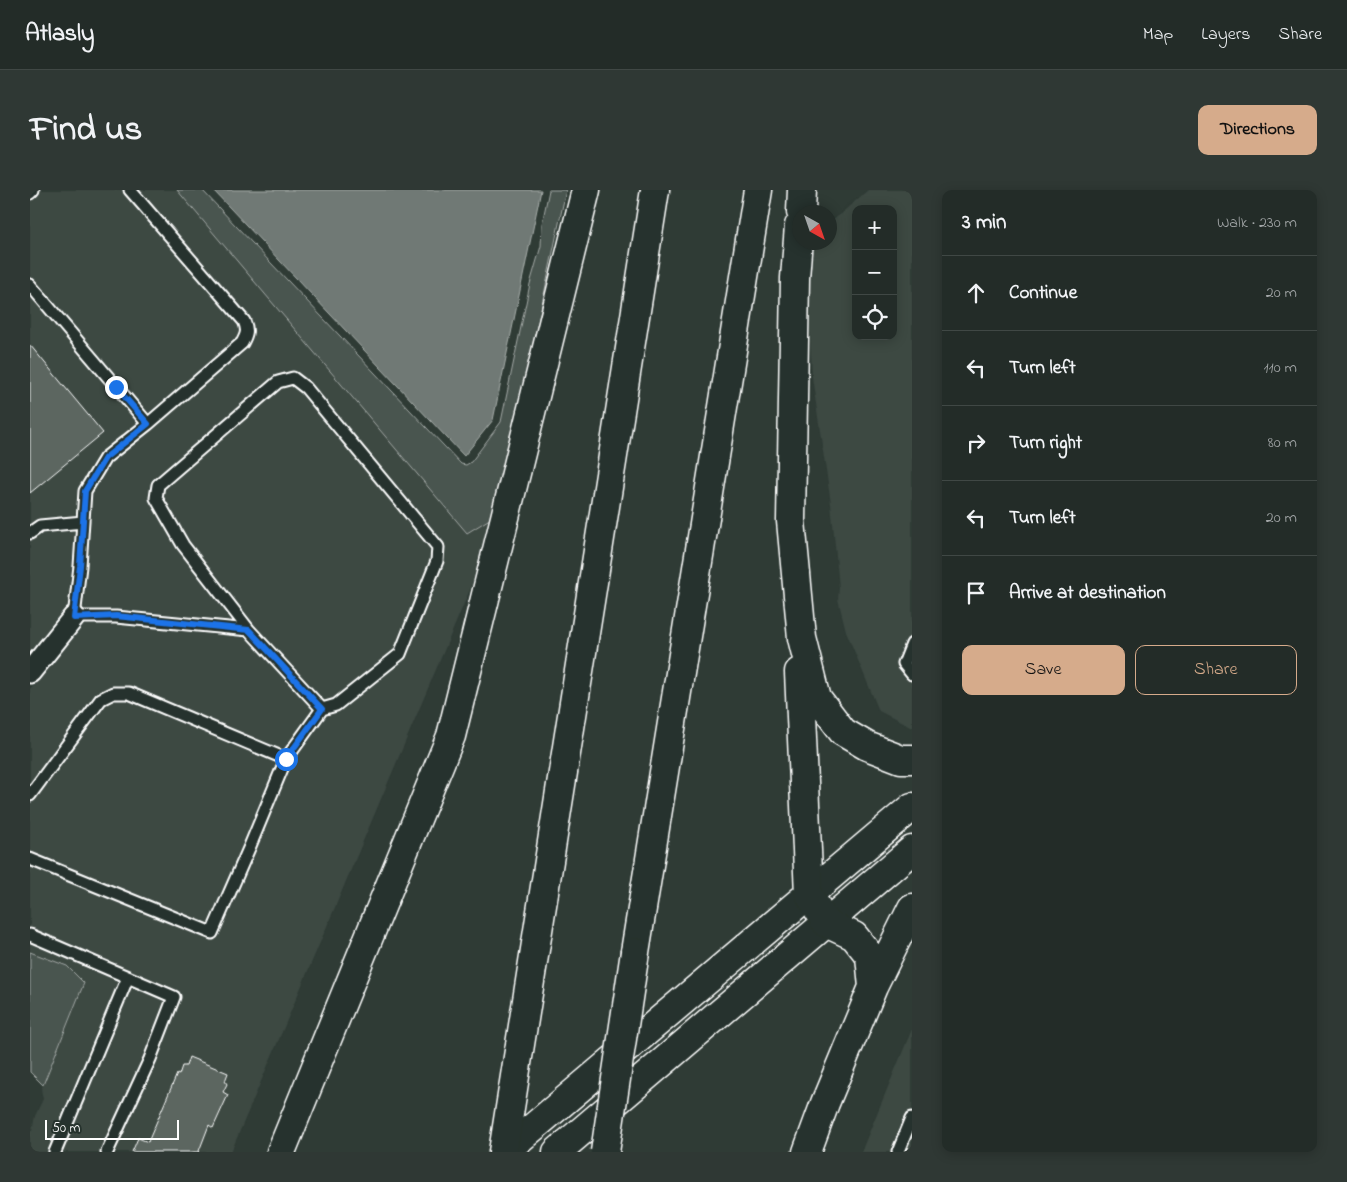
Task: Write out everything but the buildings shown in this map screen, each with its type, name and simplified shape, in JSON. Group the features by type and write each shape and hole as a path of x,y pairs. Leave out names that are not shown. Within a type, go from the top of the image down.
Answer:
{"main road":[{"path":"281,1152 451,736 586,190"},
{"path":"503,1152 655,190"},
{"path":"605,1152 635,952 758,190"},
{"path":"801,205 802,190"},
{"path":"798,250 795,278 792,521 809,894 826,923 854,936 870,956 873,987"},
{"path":"792,521 802,638 817,698 843,732 867,746 901,759 912,760"},
{"path":"503,1152 912,807"},
{"path":"557,1152 912,850"},
{"path":"807,1152 873,987 912,908"}],"street":[{"path":"30,672 74,618"}],"lane":[{"path":"30,193 33,190"},
{"path":"130,190 239,314 248,328 247,336 242,343 148,424 105,458 85,491 74,618 116,616 249,630"},
{"path":"30,285 148,424"},
{"path":"30,859 212,933 286,759 322,709 336,705 400,654 437,561 438,547 306,388 293,378 278,382 158,485 156,498 184,545 249,630 322,709"},
{"path":"30,533 40,526 83,522"},
{"path":"912,644 904,664 912,674"},
{"path":"30,795 101,699 112,693 129,693 286,759"},
{"path":"30,935 174,997 150,1058 107,1152"},
{"path":"55,1152 128,977"},
{"path":"898,1152 912,1118"}],"shaded area":[{"path":"30,190 177,190 467,533 493,517 483,559 231,1152 30,1152 30,1131 43,1099 41,1089 84,983 67,966 30,952 30,689 87,617 72,604 30,656"},
{"path":"177,190 202,190 461,464 466,465 471,462 501,422 530,284 541,246 542,224 549,190 566,190 522,399 493,517 467,533"},
{"path":"213,190 541,190 493,420 464,456"},
{"path":"868,190 912,190 912,728 879,711 846,631 838,599 839,588 831,504 812,377 807,265 810,250 837,250 837,217"},
{"path":"30,952 67,966 84,983 43,1085 30,1072"},
{"path":"912,1029 912,1152 861,1152"}],"route":[{"path":"116,387 148,424 105,458 85,491 74,618 116,616 249,630 322,709 286,759"}]}
